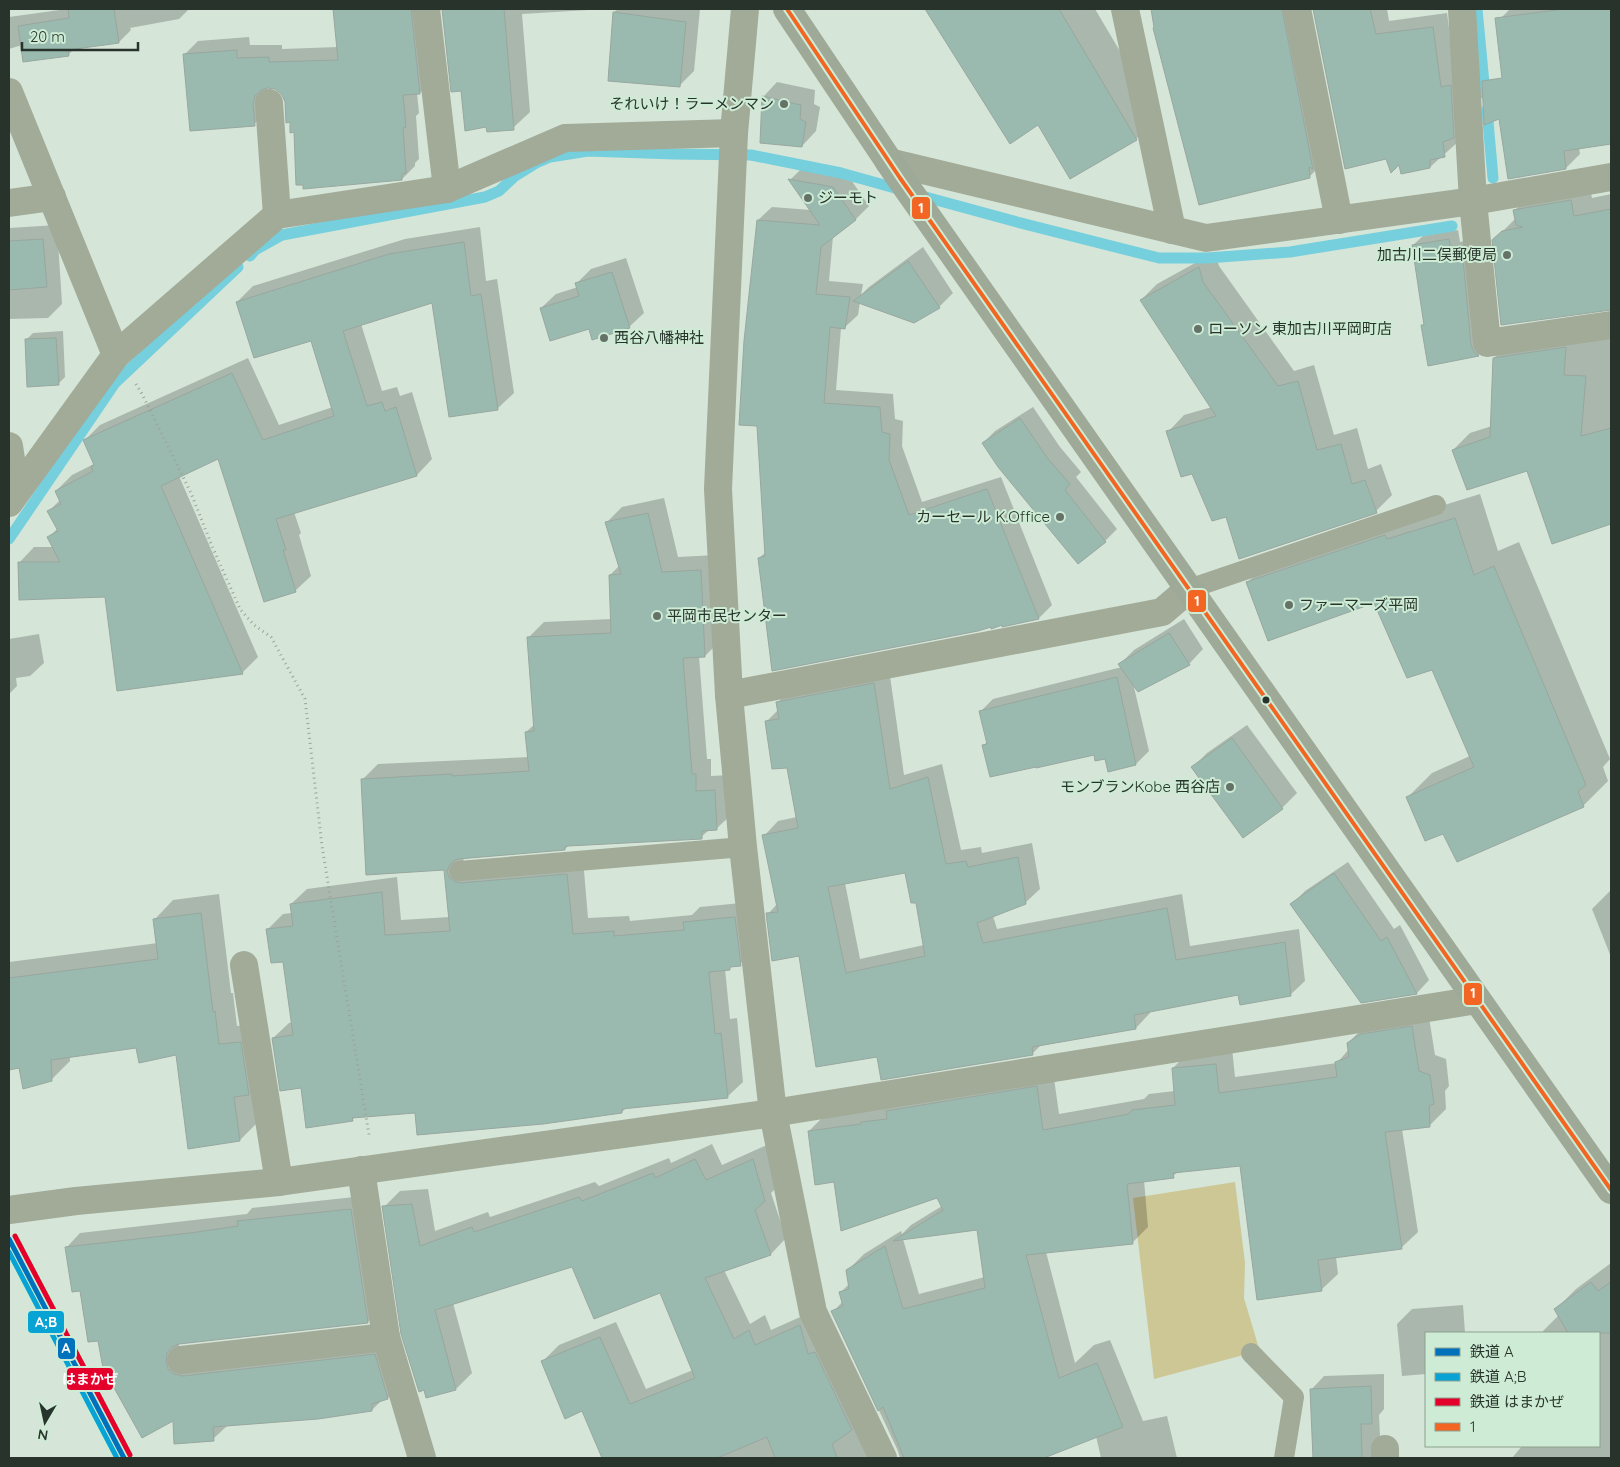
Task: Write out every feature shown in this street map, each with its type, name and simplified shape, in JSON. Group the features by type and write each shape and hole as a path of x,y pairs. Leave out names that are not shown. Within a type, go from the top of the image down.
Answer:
{"highway":[{"path":"787,9 921,208 1611,1190"}],"street":[{"path":"426,9 447,189"},
{"path":"745,9 733,136 718,489 729,695 743,847 773,1113 814,1312 883,1458"},
{"path":"1125,9 1172,230"},
{"path":"1297,9 1339,220"},
{"path":"1462,9 1472,201 1487,343 1611,325"},
{"path":"9,92 116,355"},
{"path":"269,102 277,215"},
{"path":"12,498 116,355 277,215 447,189 565,138 733,136"},
{"path":"895,170 1206,238 1472,201 1611,177"},
{"path":"9,204 52,197"},
{"path":"9,446 12,498"},
{"path":"729,695 1162,612 1189,590"},
{"path":"244,965 279,1182"},
{"path":"9,1210 76,1201 279,1182 773,1113 1477,1000"},
{"path":"368,1170 386,1337 422,1458"},
{"path":"181,1360 386,1337"}],"lane":[{"path":"1189,590 1436,505"},
{"path":"459,871 743,847"},
{"path":"1251,1353 1294,1397 1284,1458"}],"path":[{"path":"116,355 142,394 191,493 240,609 254,625 271,636 305,699 322,846 368,1170"}],"shaded area":[{"path":"1235,1182 1245,1263 1244,1298 1260,1352 1154,1379 1133,1198"}],"building":[{"path":"68,9 114,9 119,43 68,50 69,56 23,62 18,26 69,18"},
{"path":"333,9 411,9 420,94 403,95 406,127 403,128 406,173 402,174 402,180 303,189 303,185 296,185 294,132 290,133 290,122 286,123 285,102 282,95 275,89 267,88 261,90 255,96 253,104 255,126 190,131 183,54 237,50 237,58 269,57 269,62 338,60"},
{"path":"442,9 504,9 514,130 487,132 486,127 465,131 461,91 451,92"},
{"path":"925,9 1059,9 1137,140 1070,179 1038,125 1010,144"},
{"path":"1151,9 1282,9 1313,169 1309,167 1310,178 1199,205 1153,28"},
{"path":"1313,9 1370,9 1376,34 1433,27 1441,87 1451,85 1454,138 1443,142 1445,157 1430,160 1430,168 1401,174 1399,165 1391,173 1386,159 1345,169"},
{"path":"1564,9 1611,9 1611,144 1564,151 1566,169 1508,179 1499,119 1484,125 1482,81 1502,78 1495,18"},
{"path":"613,12 686,22 680,87 608,81"},
{"path":"762,96 801,105 800,119 806,122 802,147 760,143"},
{"path":"788,179 833,187 856,220 821,247 816,294 850,297 845,329 830,327 824,403 880,407 882,432 890,434 889,460 909,515 987,489 1039,619 772,671 758,558 765,556 757,426 739,425 744,341 757,220 820,225"},
{"path":"1571,200 1574,216 1611,209 1611,310 1501,325 1492,240 1502,231 1523,227 1516,225 1513,210"},
{"path":"43,239 47,287 9,290 9,241"},
{"path":"1449,239 1451,251 1462,248 1471,345 1474,352 1479,356 1428,366 1421,325 1424,325 1412,245"},
{"path":"464,242 471,296 481,294 498,410 449,417 432,303 343,331 367,406 382,402 385,411 396,407 417,476 276,519 296,592 264,602 218,459 161,486 243,674 117,691 105,597 19,600 18,562 60,562 47,537 58,531 47,511 61,504 55,491 93,471 91,466 94,465 83,440 232,373 263,440 334,416 311,341 254,358 236,302 389,254"},
{"path":"908,261 940,308 914,323 853,301"},
{"path":"1199,267 1203,282 1278,386 1298,381 1317,450 1341,444 1352,484 1365,480 1377,513 1239,559 1226,517 1212,521 1192,474 1181,477 1166,431 1216,416 1140,300"},
{"path":"612,272 630,328 592,340 589,329 550,341 540,308 579,296 575,283"},
{"path":"56,338 59,385 27,387 25,339"},
{"path":"1566,347 1564,375 1586,376 1581,436 1611,428 1611,524 1552,544 1527,471 1467,490 1452,450 1490,437 1493,358"},
{"path":"1020,418 1048,459 1070,484 1065,490 1106,542 1078,564 998,467 982,443"},
{"path":"648,513 662,572 701,570 705,657 683,658 692,774 696,774 696,791 715,790 717,830 702,831 702,839 568,846 565,847 565,850 458,859 453,861 447,872 449,877 460,883 567,874 573,934 614,931 614,936 684,930 683,922 735,917 741,966 730,967 730,970 709,972 715,1034 721,1033 728,1098 622,1109 622,1113 543,1124 417,1135 415,1113 352,1118 353,1121 306,1128 301,1088 280,1091 272,1038 293,1035 283,962 271,963 266,929 293,926 290,904 382,892 385,935 450,931 444,870 366,875 361,779 529,771 525,732 534,731 527,637 611,633 609,575 621,574 605,522"},
{"path":"1455,518 1474,575 1494,566 1586,785 1578,791 1584,807 1457,862 1443,834 1425,841 1406,797 1474,767 1432,670 1407,678 1374,603 1268,641 1246,582 1385,535 1387,539"},
{"path":"1169,633 1190,665 1138,692 1118,664"},
{"path":"1117,677 1136,765 1108,772 1105,759 1095,761 1094,755 990,777 982,745 987,744 979,711"},
{"path":"874,683 890,789 928,777 946,864 966,861 968,867 1018,857 1026,904 977,923 983,943 1167,908 1176,960 1285,942 1291,996 1240,1005 1238,995 1134,1015 1136,1029 1032,1047 1033,1055 881,1080 877,1057 816,1067 799,956 772,961 766,913 778,912 762,835 798,828 787,768 772,769 765,721 779,719 776,702","holes":["905,873 911,903 916,903 925,956 846,973 828,887"]},
{"path":"1232,738 1283,809 1243,838 1191,767"},
{"path":"1334,873 1381,941 1387,937 1417,994 1361,1003 1290,904"},
{"path":"201,913 213,1012 215,1011 219,1044 241,1042 249,1095 234,1097 240,1141 188,1149 176,1055 139,1063 136,1048 51,1060 52,1081 23,1089 19,1068 9,1070 9,978 158,959 153,919"},
{"path":"1412,1026 1419,1071 1430,1075 1434,1104 1429,1106 1430,1127 1385,1132 1402,1249 1318,1260 1322,1291 1257,1300 1240,1166 1173,1173 1174,1178 1127,1184 1133,1244 1026,1255 1059,1378 1097,1363 1123,1427 1044,1458 904,1458 883,1407 878,1411 831,1311 843,1306 839,1292 849,1289 846,1270 885,1246 903,1309 985,1288 977,1230 893,1241 943,1210 937,1198 841,1231 834,1182 815,1185 808,1131 887,1119 886,1111 1037,1086 1043,1130 1129,1114 1132,1110 1175,1105 1172,1068 1216,1064 1219,1093 1337,1077 1335,1062 1349,1057 1347,1043 1361,1034"},
{"path":"695,1159 706,1180 753,1159 765,1201 755,1210 771,1255 705,1278 734,1339 749,1330 755,1345 800,1325 808,1354 815,1352 852,1430 832,1444 837,1458 775,1458 767,1437 717,1458 602,1458 582,1411 565,1419 541,1361 600,1337 630,1404 695,1378 660,1293 594,1319 572,1267 435,1310 456,1390 426,1398 424,1390 419,1392 401,1334 382,1206 412,1204 420,1246 472,1227 474,1232 579,1197 582,1201 653,1173 655,1178"},
{"path":"351,1209 368,1323 179,1344 172,1347 167,1353 166,1362 168,1369 174,1374 183,1376 375,1354 388,1399 372,1404 372,1411 318,1419 213,1427 214,1441 174,1444 173,1421 142,1438 103,1368 98,1341 88,1342 80,1291 72,1292 65,1247 238,1226 237,1221"},
{"path":"1591,1282 1598,1291 1611,1282 1611,1333 1567,1332 1554,1309"},
{"path":"1371,1386 1372,1424 1361,1424 1362,1458 1313,1458 1310,1389"}],"waterway":[{"path":"1477,9 1485,94"},
{"path":"1487,110 1493,178"},
{"path":"250,256 255,250 282,235 485,197 499,191 515,176 536,163 550,157 588,151 751,155 841,173 902,190"},
{"path":"918,195 1159,258 1207,258 1290,252 1452,226"},
{"path":"9,539 115,383 238,267"}],"rail line":[{"name":"はまかぜ","path":"15,1236 130,1455"},
{"name":"A","path":"9,1239 124,1458"},
{"name":"A;B","path":"9,1252 117,1458"}],"transit line":[{"name":"1","path":"787,9 900,178 1611,1190"}],"place":[{"name":"それいけ！ラーメンマン","path":"784,104"},
{"name":"ジーモト","path":"808,198"},
{"name":"加古川二俣郵便局","path":"1507,255"},
{"name":"ローソン 東加古川平岡町店","path":"1198,329"},
{"name":"西谷八幡神社","path":"604,338"},
{"name":"カーセール K.Office","path":"1060,517"},
{"name":"ファーマーズ平岡","path":"1289,605"},
{"name":"平岡市民センター","path":"657,616"},
{"name":"モンブランKobe 西谷店","path":"1230,787"}]}
